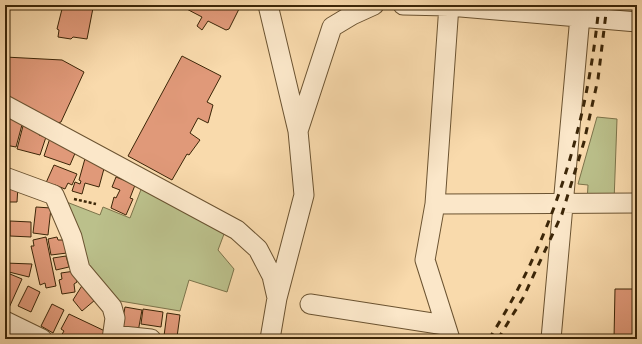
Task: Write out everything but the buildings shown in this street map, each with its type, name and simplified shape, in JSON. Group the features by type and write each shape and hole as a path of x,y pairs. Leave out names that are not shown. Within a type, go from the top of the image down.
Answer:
{"street":[{"path":"268,5 298,131 304,196 277,298 270,339"},
{"path":"298,131 332,27 336,5"},
{"path":"332,27 352,15 374,5"},
{"path":"403,5 581,11 637,22"},
{"path":"310,304 448,332 426,260 435,204 449,6"},
{"path":"551,339 581,11"},
{"path":"5,105 237,230 258,249 272,276 277,298"},
{"path":"5,177 54,195 72,237 80,269 112,307 115,318 112,337 151,339"},
{"path":"435,204 637,203"},
{"path":"5,321 42,339"}],"path":[{"path":"67,197 96,204"}],"green space":[{"path":"597,117 617,119 614,202 587,202 588,185 578,184"},
{"path":"142,187 224,234 218,250 234,269 227,292 189,280 180,311 114,300 84,266 64,201 100,215 103,207 130,218"}],"railway":[{"path":"489,339 512,301 532,261 564,179 586,93 594,49 599,5"},
{"path":"498,339 523,298 562,214 584,142 598,79 607,5"}]}
